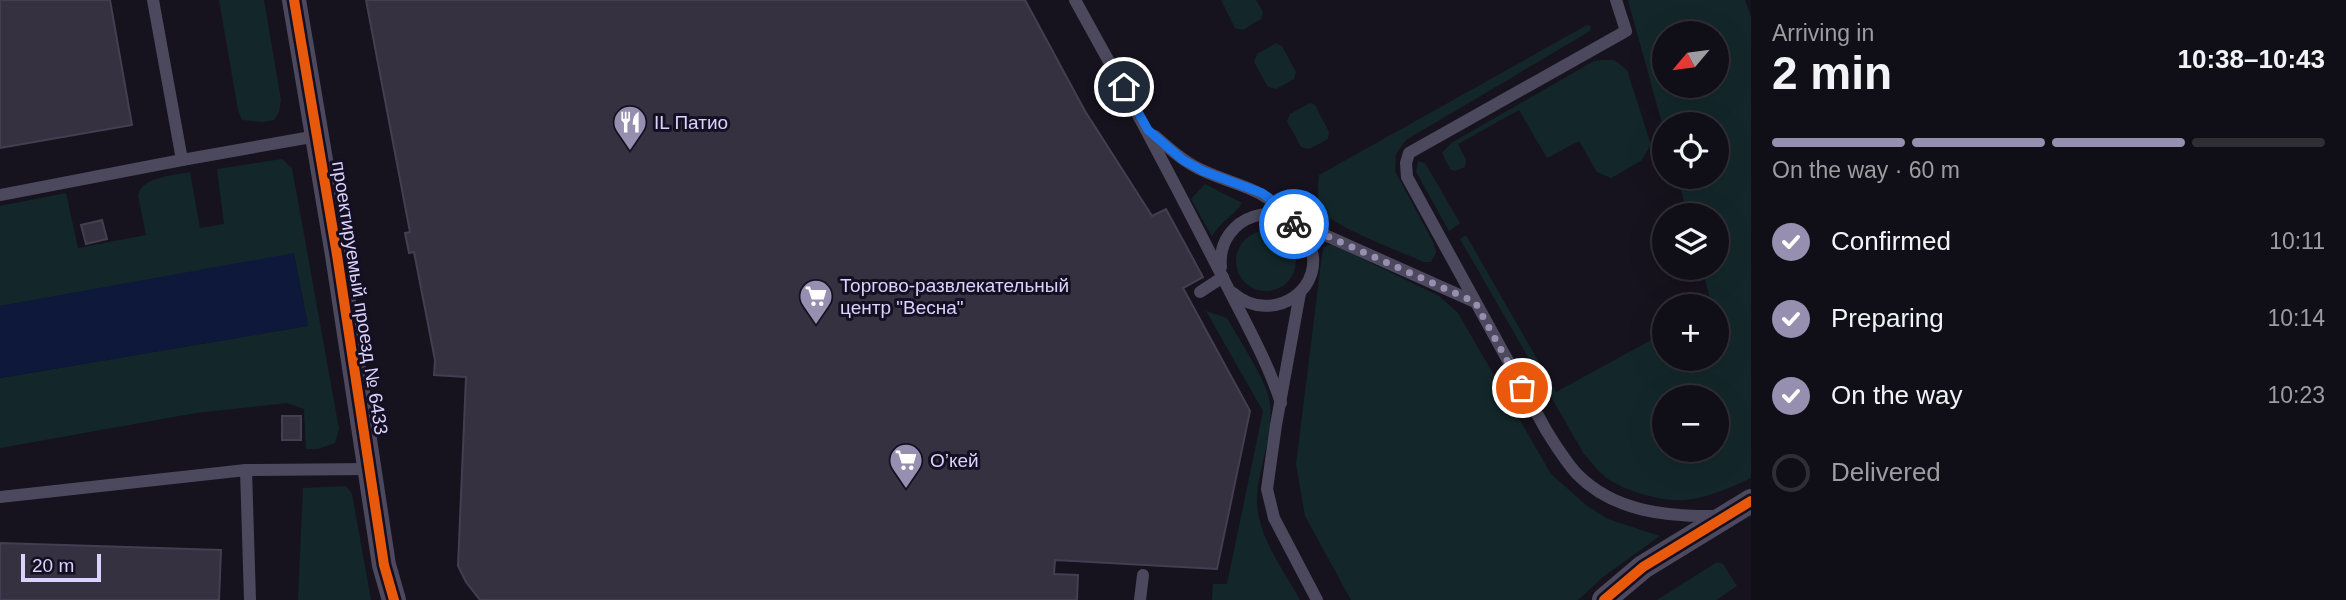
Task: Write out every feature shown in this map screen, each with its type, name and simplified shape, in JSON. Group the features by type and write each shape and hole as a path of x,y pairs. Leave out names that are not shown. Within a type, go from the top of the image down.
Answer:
{"street":[{"name":"проектируемый проезд № 6433","path":"294,0 384,565 394,600"},
{"path":"1604,600 1643,567 1742,508"}],"lane":[{"path":"153,0 183,160"},
{"path":"1075,0 1148,130 1270,369 1280,403"},
{"path":"1616,0 1626,31 1409,153 1406,163 1407,177 1546,430 1563,458 1578,475 1593,487 1633,508 1685,517 1742,508"},
{"path":"1148,130 1183,160 1203,171 1262,193 1277,204 1297,226 1308,240 1312,268 1300,293 1285,303 1268,307 1242,300 1224,279 1220,259 1223,243 1241,222 1268,214 1286,219 1297,226 1325,235 1475,302"},
{"path":"0,195 317,136"},
{"path":"1199,292 1224,279"},
{"path":"1300,293 1267,489 1274,518 1317,600"},
{"path":"0,497 246,470 369,469"},
{"path":"246,470 250,600"},
{"path":"1140,600 1143,575"}],"green space":[{"path":"219,0 264,0 281,100 274,120 242,120"},
{"path":"1221,0 1256,0 1263,12 1261,19 1243,30 1235,28"},
{"path":"1628,0 1745,0 1751,17 1751,478 1710,495 1675,500 1641,494 1609,480 1584,454 1460,239 1466,235 1556,392 1652,340 1652,371 1729,371 1729,294 1709,294 1705,280 1729,280 1729,203 1685,203 1680,189 1729,189 1729,112 1659,112 1655,98 1729,98 1729,21 1652,21 1652,87"},
{"path":"1587,25 1591,26 1590,31 1406,140 1396,154 1395,171 1434,244 1436,253 1431,262 1424,262 1341,225 1321,209 1319,175"},
{"path":"1276,43 1282,46 1296,72 1294,79 1276,89 1268,87 1254,62 1257,54"},
{"path":"1614,60 1627,70 1651,145 1641,161 1611,178 1597,172 1579,141 1547,158 1519,110 1458,144 1466,160 1465,167 1455,171 1450,169 1442,153 1451,143 1594,61"},
{"path":"1310,103 1315,105 1329,132 1328,139 1309,149 1301,147 1287,121 1290,114"},
{"path":"282,159 292,168 339,429 335,443 318,449 306,449 304,409 287,403 196,413 0,448 0,378 308,326 294,254 0,306 0,206 66,193 78,248 146,235 138,195 141,189 152,180 190,172 200,228 224,224 217,169"},
{"path":"1418,161 1425,163 1460,223 1449,231 1416,172"},
{"path":"1205,184 1242,203 1212,236 1191,199"},
{"path":"1260,231 1272,231 1291,244 1296,261 1294,273 1283,286 1272,291 1260,291 1241,278 1236,267 1236,255 1249,236"},
{"path":"1332,244 1439,296 1458,313 1551,474 1586,505 1608,519 1660,536 1604,576 1578,600 1351,600 1305,516 1296,464 1323,247"},
{"path":"1206,311 1227,318 1268,394 1270,419 1257,496 1260,524 1271,550 1300,600 1212,600 1213,584 1227,584 1263,411"},
{"path":"346,486 352,494 371,600 298,600 303,488"},
{"path":"1717,562 1723,564 1737,586 1716,600 1657,600"}],"water":[{"path":"294,253 308,326 0,378 0,306"}],"building":[{"path":"0,0 110,0 132,125 0,148"},
{"name":"Торгово-развлекательный центр \"Весна\"","path":"366,0 1025,0 1085,111 1152,216 1166,209 1203,277 1183,288 1250,411 1217,569 1055,560 1054,574 1078,575 1077,600 480,600 458,566 466,377 434,375 435,360 414,252 409,253 405,233 410,232"},
{"path":"102,220 107,239 86,244 81,225"},
{"path":"282,416 301,416 301,440 282,440"},
{"path":"0,543 221,550 219,600 0,600"}],"cycle path":[{"path":"294,0 337,255 384,565 394,600"},
{"path":"1604,600 1643,567 1751,501"}],"way so far":[{"path":"1294,224 1300,229 1325,235 1475,302 1522,388"}],"place":[{"name":"IL Патио","path":"630,152"},
{"name":"Торгово-развлекательный центр \"Весна\"","path":"816,326"},
{"name":"О’кей","path":"906,490"}],"route":[{"path":"1124,87 1148,130 1183,160 1203,171 1262,193 1277,204 1294,224"}]}
